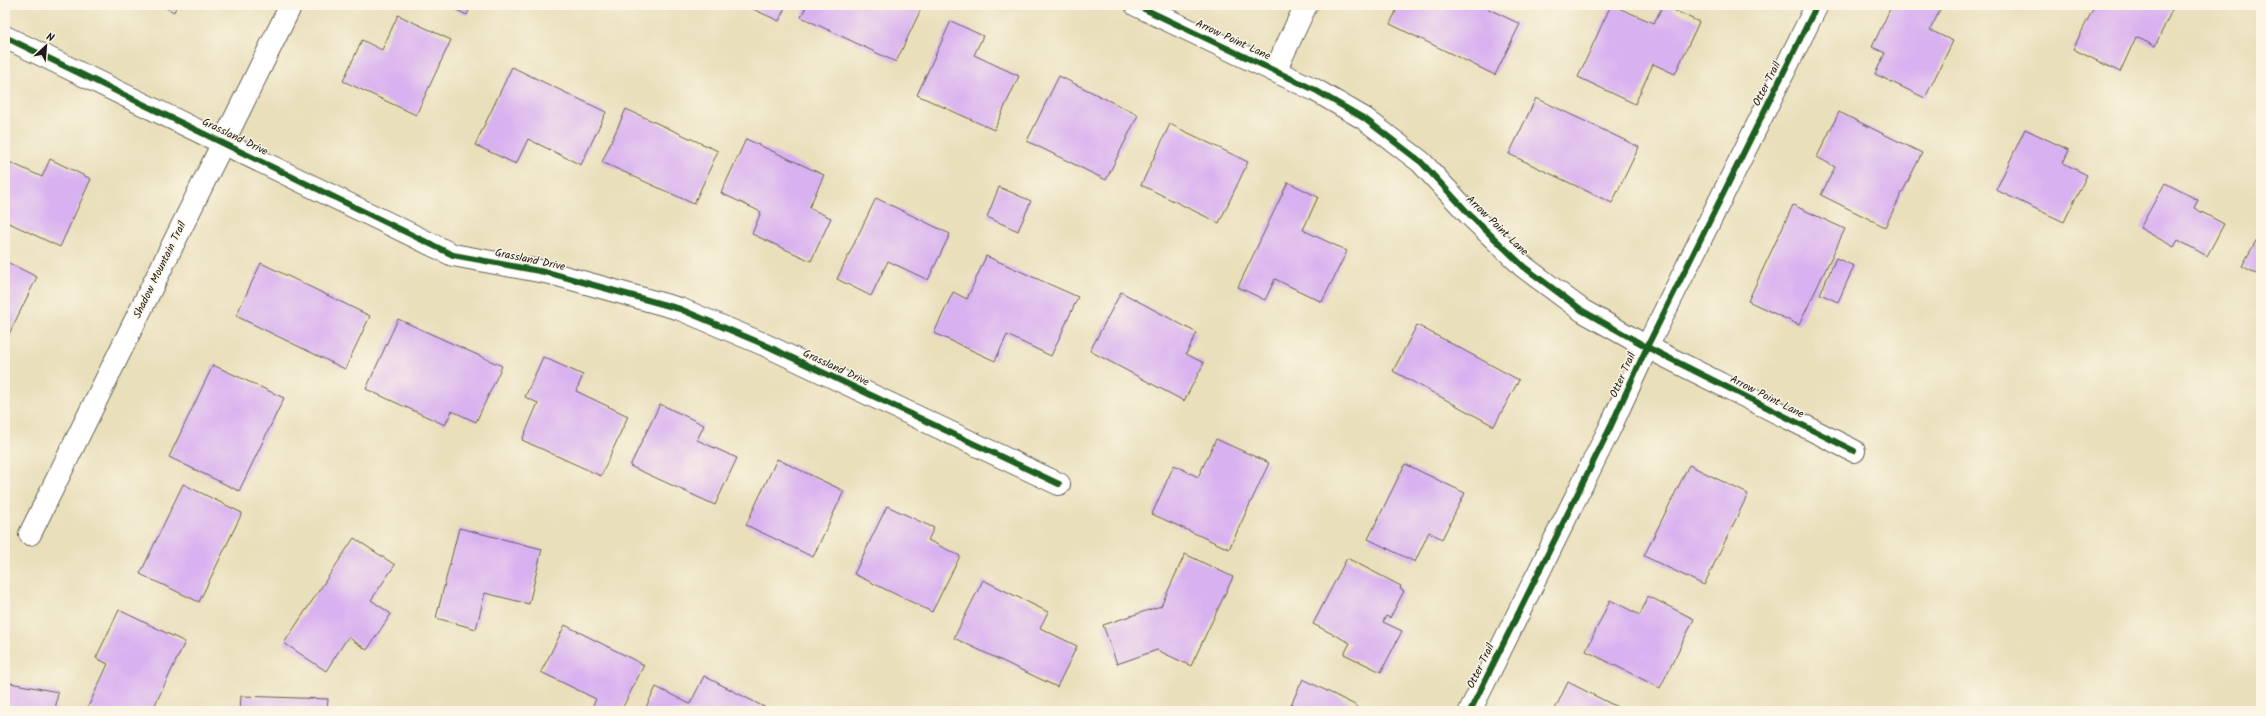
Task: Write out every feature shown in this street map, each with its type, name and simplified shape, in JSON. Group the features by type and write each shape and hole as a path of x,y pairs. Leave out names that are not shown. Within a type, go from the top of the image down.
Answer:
{"street":[{"name":"Shadow Mountain Trail","path":"30,534 291,5"},
{"name":"Arrow Point Lane","path":"1136,5 1315,90 1365,119 1421,162 1470,215 1524,267 1583,311 1647,347 1854,451"},
{"path":"1275,71 1306,5"},
{"name":"Otter Trail","path":"1470,711 1609,430 1647,347 1817,5"},
{"name":"Grassland Drive","path":"5,37 453,255 550,273 680,309 763,344 1058,484"}],"building":[{"path":"160,5 177,5 174,12"},
{"path":"446,5 471,5 467,15"},
{"path":"744,5 786,5 779,21"},
{"path":"807,5 912,5 921,9 896,62 801,17"},
{"path":"1399,5 1480,5 1520,24 1495,75 1390,24"},
{"path":"1611,5 1654,23 1663,5 1699,22 1675,74 1653,64 1635,104 1578,77"},
{"path":"1892,5 1934,5 1941,8 1930,30 1953,41 1925,98 1875,74 1885,53 1872,47"},
{"path":"2095,5 2161,5 2172,10 2155,46 2136,37 2120,72 2073,49"},
{"path":"398,15 451,40 416,115 343,81 362,40 382,50"},
{"path":"951,21 983,36 974,55 1019,76 994,130 917,95"},
{"path":"512,67 606,112 581,165 528,139 516,164 475,145"},
{"path":"1059,76 1138,115 1106,180 1027,141"},
{"path":"1536,98 1639,147 1612,203 1509,154"},
{"path":"626,109 718,151 694,204 602,162"},
{"path":"1839,112 1922,153 1885,227 1821,195 1835,167 1817,157"},
{"path":"1170,124 1248,162 1219,223 1141,185"},
{"path":"2025,129 2069,150 2063,163 2087,175 2064,222 1996,190"},
{"path":"746,139 824,175 809,208 831,218 811,261 752,234 761,212 721,193"},
{"path":"50,159 91,179 60,247 5,221 5,160 42,177"},
{"path":"1288,182 1318,197 1303,230 1347,251 1322,302 1275,279 1265,300 1238,287"},
{"path":"2165,183 2198,200 2194,208 2224,224 2207,256 2178,240 2174,247 2140,228"},
{"path":"999,187 1031,201 1018,231 987,217"},
{"path":"876,198 950,234 928,280 888,261 871,296 837,279"},
{"path":"1793,205 1845,229 1799,325 1748,301"},
{"path":"2261,232 2261,276 2242,266"},
{"path":"986,256 1078,297 1051,356 1007,335 995,361 934,333 953,292 967,299"},
{"path":"1836,258 1854,266 1838,302 1820,294"},
{"path":"5,261 37,277 5,342"},
{"path":"261,263 370,316 345,369 236,316"},
{"path":"1121,292 1197,333 1186,354 1204,363 1184,401 1090,351"},
{"path":"398,319 502,366 476,422 452,411 445,425 366,389"},
{"path":"1417,325 1519,380 1494,426 1393,371"},
{"path":"543,357 583,375 576,391 628,416 601,476 522,440 538,403 525,397"},
{"path":"213,365 284,398 239,491 169,457"},
{"path":"660,404 704,425 697,440 737,458 715,505 630,466"},
{"path":"1216,439 1269,463 1229,549 1152,514 1174,465 1198,477"},
{"path":"777,459 844,491 813,557 746,525"},
{"path":"1405,464 1465,493 1442,539 1429,532 1415,562 1368,539"},
{"path":"1689,465 1748,494 1704,585 1644,556"},
{"path":"183,484 242,513 199,602 140,574"},
{"path":"887,506 934,528 928,540 960,556 932,612 854,574"},
{"path":"459,528 542,549 529,604 485,593 476,629 436,618"},
{"path":"354,538 395,565 371,600 391,614 367,650 348,637 326,671 284,643"},
{"path":"1185,554 1233,577 1191,666 1157,650 1117,664 1103,625 1161,606"},
{"path":"1347,558 1401,586 1400,589 1404,591 1390,618 1386,616 1383,622 1402,631 1381,672 1344,654 1350,643 1313,624"},
{"path":"983,580 1048,612 1040,628 1077,646 1057,687 954,638"},
{"path":"1648,596 1694,619 1660,688 1586,651 1610,600 1640,615"},
{"path":"119,610 185,642 152,711 97,711 88,707 108,664 96,658"},
{"path":"565,625 644,665 621,711 590,711 596,699 541,672"},
{"path":"704,676 772,711 644,711 656,687 690,704"},
{"path":"1303,679 1357,706 1355,711 1288,711"},
{"path":"5,682 58,692 55,711 5,711"},
{"path":"1568,682 1625,711 1554,711"},
{"path":"241,696 328,699 327,711 240,711"}],"cycle path":[{"path":"1136,5 1315,90 1365,119 1421,162 1470,215 1524,267 1583,311 1647,347 1854,451"},
{"path":"1470,711 1609,430 1647,347 1817,5"},
{"path":"5,37 453,255 550,273 680,309 763,344 1059,484"}]}
